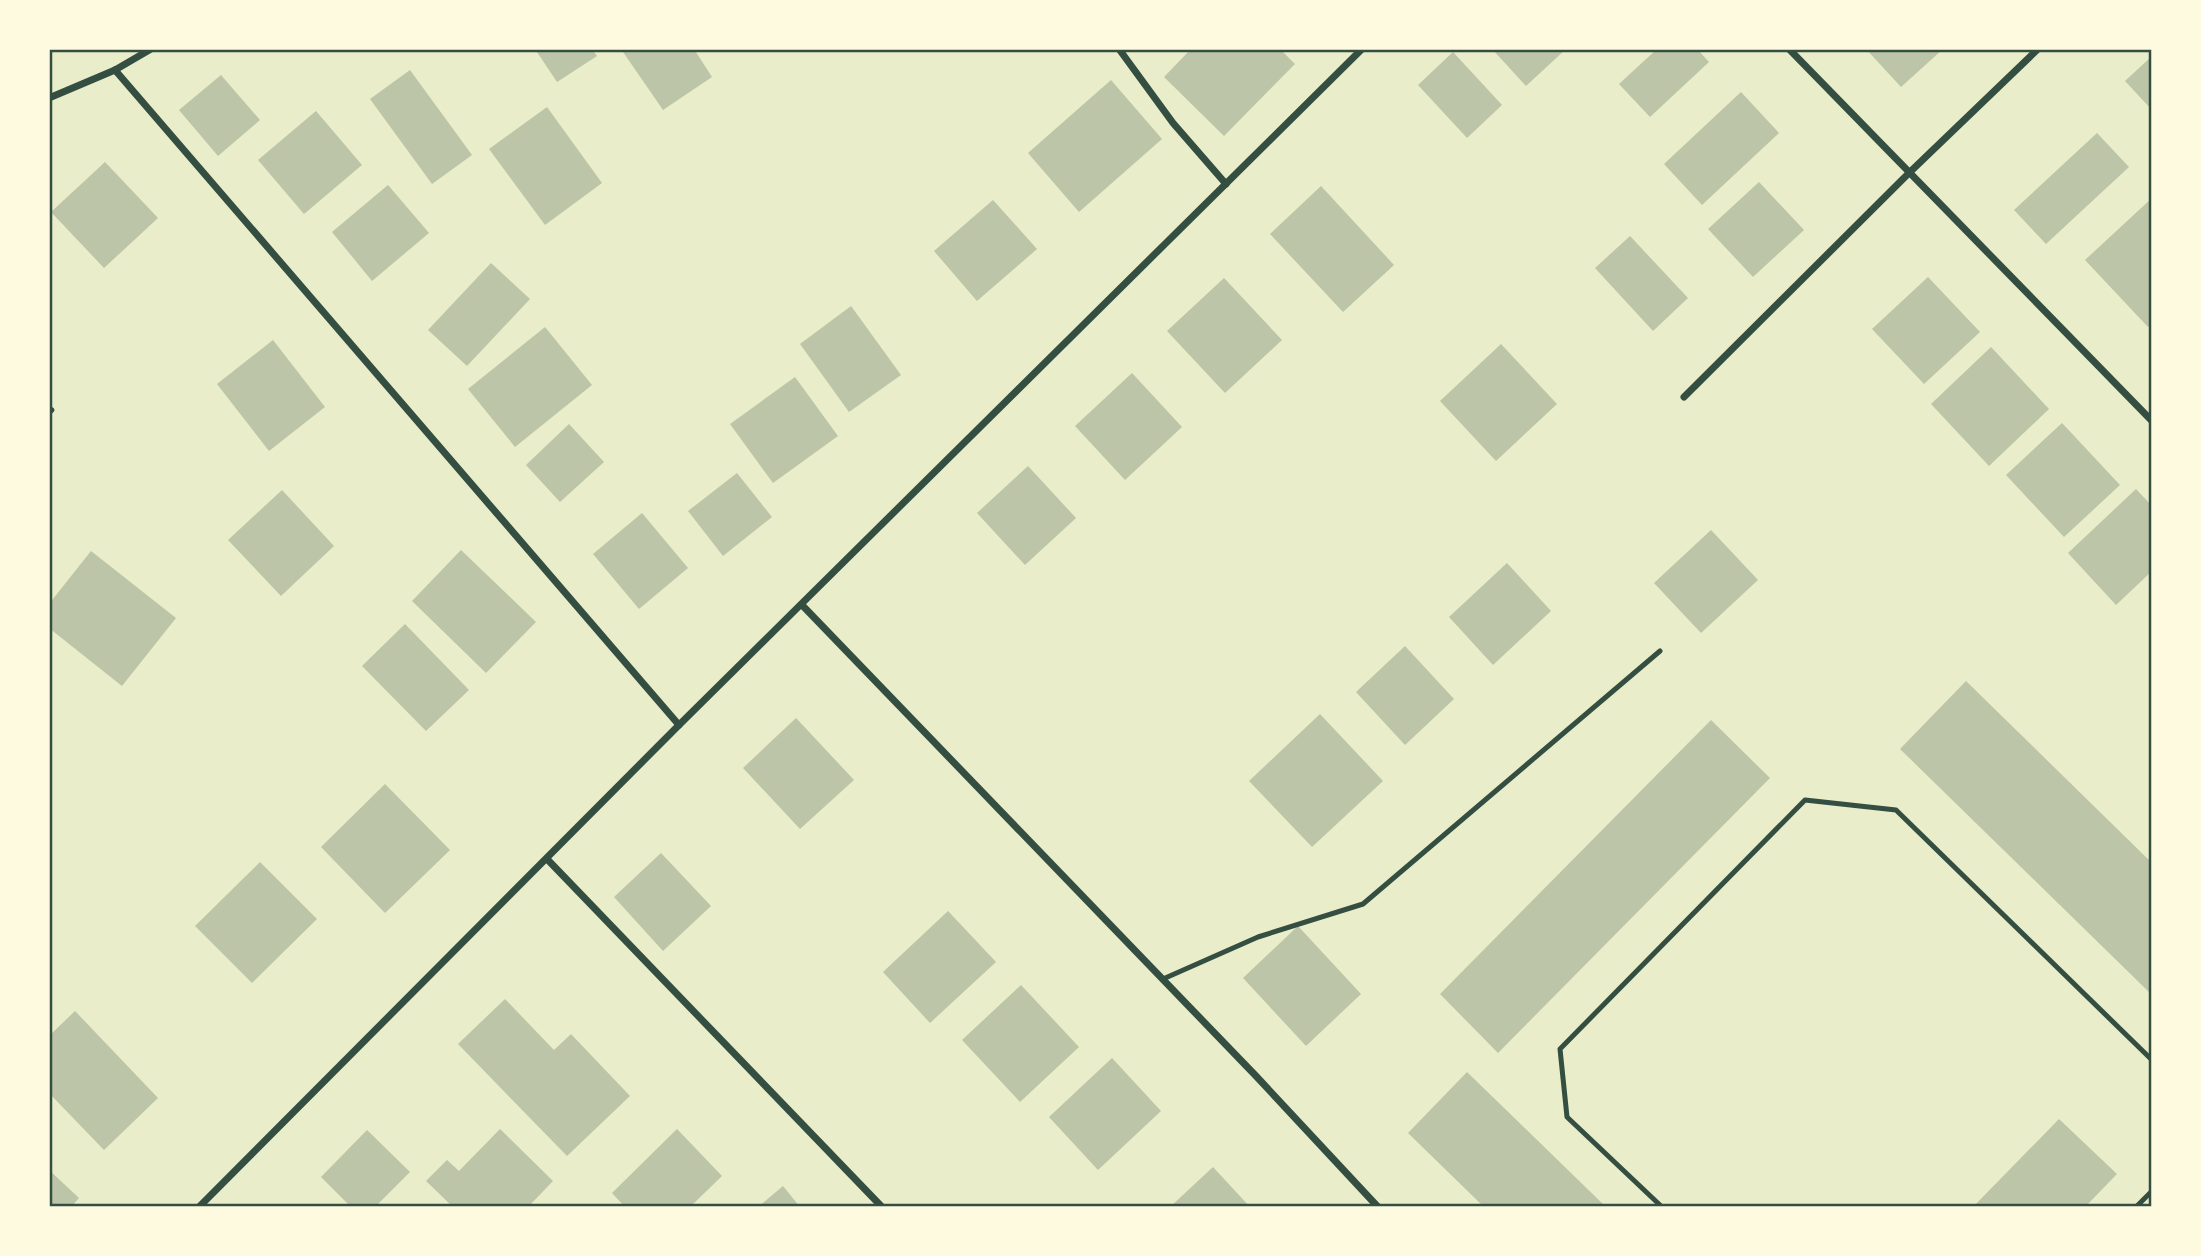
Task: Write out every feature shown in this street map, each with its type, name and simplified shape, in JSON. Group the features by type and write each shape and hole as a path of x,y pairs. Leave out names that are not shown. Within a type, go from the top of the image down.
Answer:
{"street":[{"path":"49,98 115,70 150,49"},
{"path":"1119,49 1172,123 1226,184"},
{"path":"199,1207 679,725 1362,49"},
{"path":"1789,49 2152,421"},
{"path":"1684,397 2038,49"},
{"path":"115,70 679,725"},
{"path":"802,605 1163,979 1378,1207"},
{"path":"547,859 882,1207"}],"lane":[{"path":"1163,979 1258,937 1363,904 1660,651"},
{"path":"1662,1207 1566,1117 1560,1049 1805,800 1896,810 2152,1060"},
{"path":"2136,1207 2152,1191"}],"building":[{"path":"535,49 592,49 597,56 557,82"},
{"path":"621,49 694,49 712,77 663,110"},
{"path":"1191,49 1280,49 1295,64 1224,136 1164,77"},
{"path":"1492,49 1566,49 1526,86"},
{"path":"1657,49 1697,49 1709,62 1650,117 1619,84"},
{"path":"1866,49 1943,49 1901,87"},
{"path":"1453,52 1502,105 1467,138 1418,85"},
{"path":"2152,56 2152,110 2125,81"},
{"path":"410,70 472,155 432,184 370,99"},
{"path":"221,75 260,120 218,156 179,110"},
{"path":"1111,80 1162,139 1079,212 1028,153"},
{"path":"1741,92 1779,133 1702,205 1664,164"},
{"path":"547,107 602,183 545,225 489,149"},
{"path":"316,111 362,165 304,214 258,160"},
{"path":"2097,133 2129,167 2046,244 2014,210"},
{"path":"105,162 158,218 104,268 51,212"},
{"path":"1759,182 1804,230 1753,277 1708,229"},
{"path":"388,185 429,233 372,281 332,232"},
{"path":"1321,186 1394,265 1343,312 1270,234"},
{"path":"2152,198 2152,323 2148,327 2085,260"},
{"path":"993,200 1037,249 977,301 934,251"},
{"path":"1630,236 1688,298 1653,331 1595,268"},
{"path":"491,263 530,299 467,366 428,330"},
{"path":"1928,277 1980,332 1924,384 1872,329"},
{"path":"1224,278 1282,340 1225,393 1167,331"},
{"path":"851,306 901,375 849,412 800,344"},
{"path":"545,327 592,385 515,447 468,389"},
{"path":"273,340 325,407 269,451 217,384"},
{"path":"1501,344 1557,404 1496,461 1440,401"},
{"path":"1991,347 2049,409 1989,466 1931,404"},
{"path":"1132,373 1182,427 1125,480 1075,426"},
{"path":"795,377 838,436 773,483 730,424"},
{"path":"2062,423 2120,485 2064,537 2006,475"},
{"path":"569,424 604,462 560,502 526,465"},
{"path":"1028,466 1076,518 1025,565 977,513"},
{"path":"737,473 772,517 723,556 688,511"},
{"path":"2136,489 2152,506 2152,571 2116,605 2068,553"},
{"path":"282,490 334,546 281,596 228,540"},
{"path":"642,513 688,568 639,609 593,554"},
{"path":"1711,530 1758,580 1701,633 1654,583"},
{"path":"461,550 536,622 486,673 412,601"},
{"path":"91,551 176,618 122,686 49,628 49,604"},
{"path":"1507,563 1551,611 1493,665 1449,617"},
{"path":"405,624 469,690 426,731 362,666"},
{"path":"1405,646 1454,699 1405,745 1356,692"},
{"path":"1966,681 2152,863 2152,995 1900,749"},
{"path":"1320,714 1383,781 1312,847 1249,781"},
{"path":"796,718 854,780 800,829 743,768"},
{"path":"1711,720 1770,778 1498,1053 1440,994"},
{"path":"385,784 450,850 385,913 321,847"},
{"path":"661,853 711,906 663,951 614,897"},
{"path":"260,862 317,919 252,983 195,926"},
{"path":"948,911 996,962 930,1023 883,972"},
{"path":"1298,926 1361,994 1306,1046 1243,978"},
{"path":"1021,985 1079,1047 1020,1102 962,1040"},
{"path":"505,999 554,1050 571,1034 630,1096 567,1156 458,1044"},
{"path":"75,1011 158,1098 104,1150 49,1093 49,1036"},
{"path":"1112,1058 1161,1111 1098,1170 1049,1117"},
{"path":"1467,1072 1606,1207 1484,1207 1408,1133"},
{"path":"2059,1119 2117,1174 2085,1207 1973,1207"},
{"path":"500,1129 553,1181 528,1207 453,1207 426,1181 447,1160 459,1171"},
{"path":"677,1129 722,1176 690,1207 625,1207 612,1193"},
{"path":"367,1130 410,1172 375,1207 351,1207 321,1177"},
{"path":"1213,1167 1250,1207 1170,1207"},
{"path":"49,1170 79,1198 71,1207 49,1207"},
{"path":"783,1186 800,1207 758,1207"}]}
